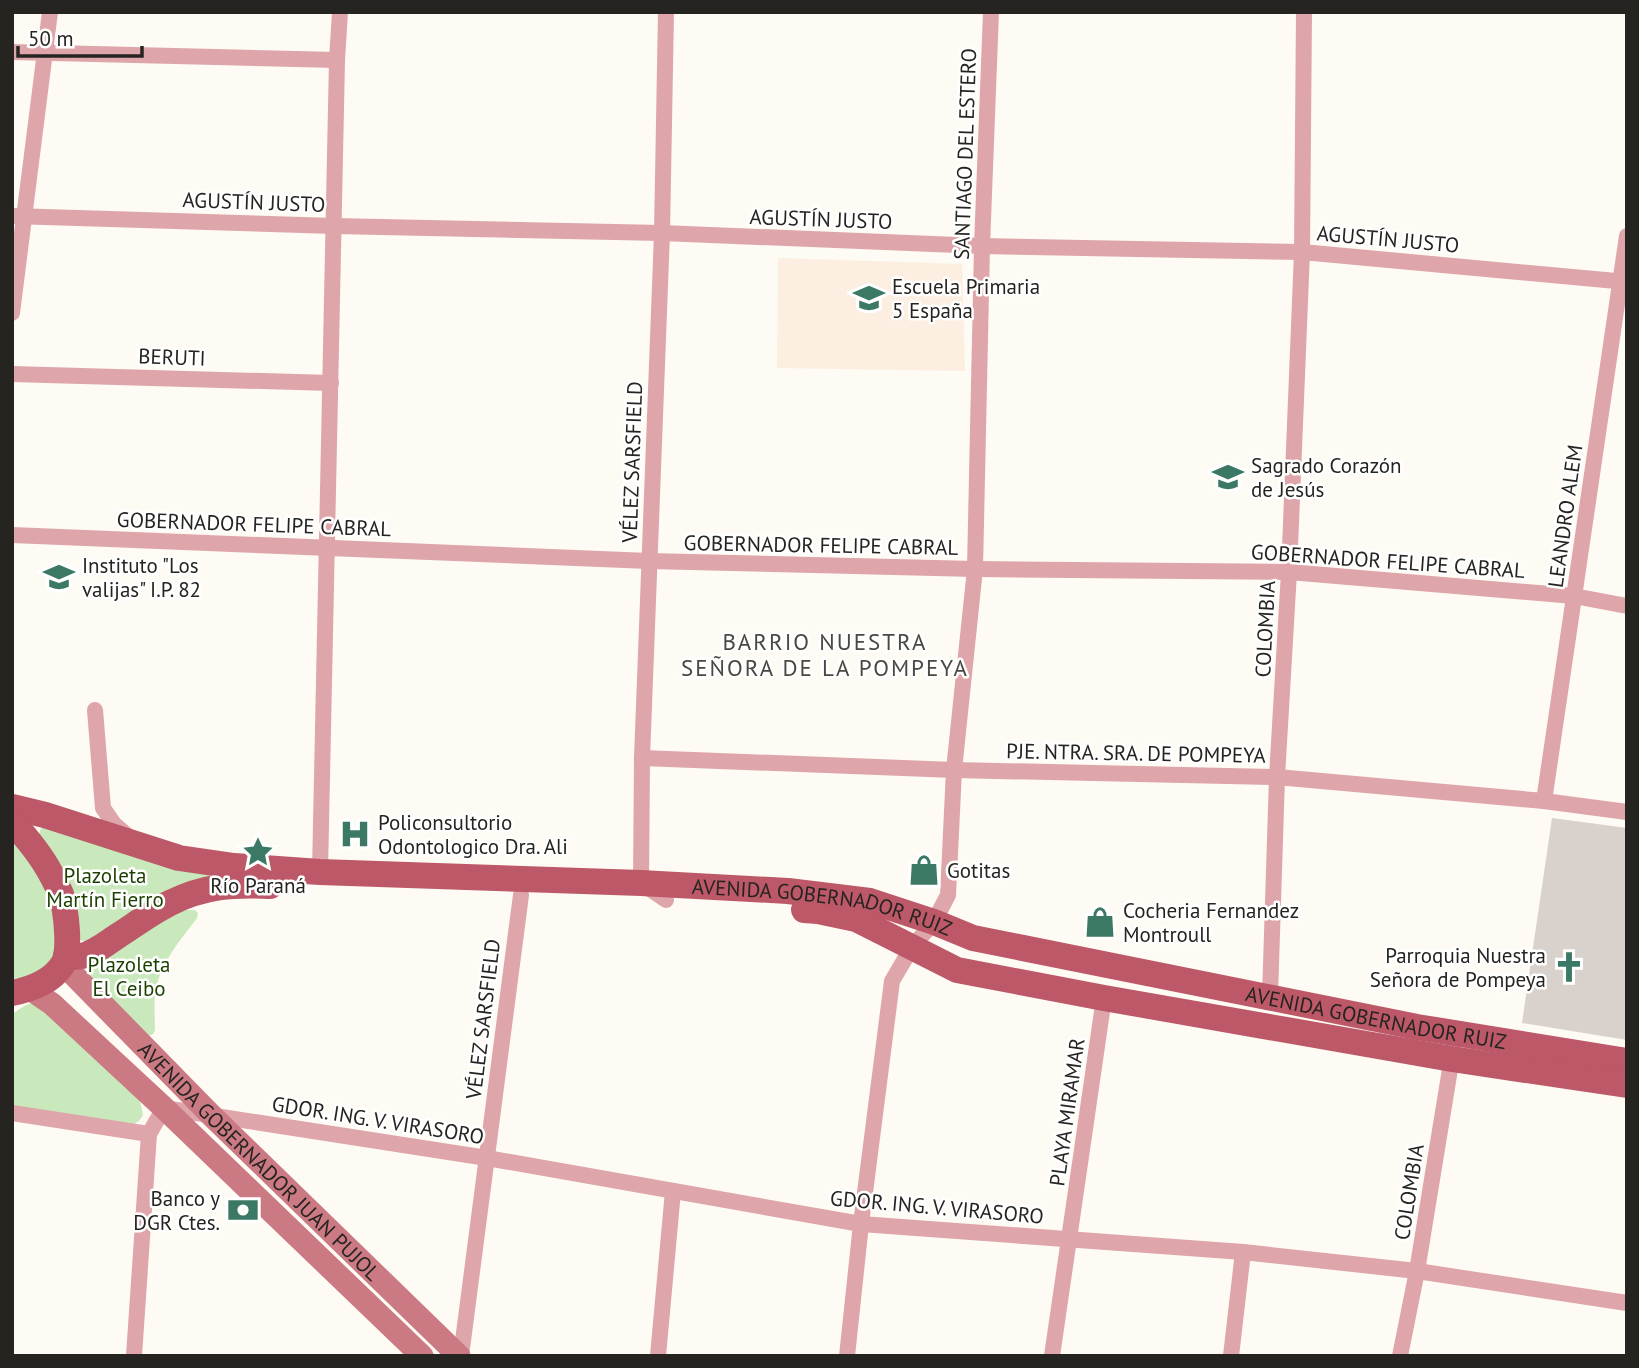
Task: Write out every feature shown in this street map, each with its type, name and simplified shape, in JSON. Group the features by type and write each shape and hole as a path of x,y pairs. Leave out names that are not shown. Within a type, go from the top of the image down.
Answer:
{"main road":[{"name":"AVENIDA GOBERNADOR RUIZ","path":"12,807 179,858 234,866 320,872 788,891 870,901 973,937 1270,996 1454,1046 1627,1085"},
{"path":"12,822 41,857 51,874 61,896 65,920 64,960 45,982 17,992"},
{"name":"AVENIDA GOBERNADOR RUIZ","path":"64,960 89,953 170,903 210,888 239,884 666,900 818,911 856,919 957,970 1104,998 1454,1046 1627,1061"},
{"name":"AVENIDA GOBERNADOR JUAN PUJOL","path":"64,960 211,1115 460,1356"},
{"name":"AVENIDA GOBERNADOR JUAN PUJOL","path":"17,992 52,1004 422,1356"}],"street":[{"path":"12,313 18,216 50,12"},
{"path":"320,872 340,12"},
{"name":"VÉLEZ SARSFIELD","path":"641,883 642,758 662,233 666,12"},
{"name":"SANTIAGO DEL ESTERO","path":"847,1356 892,981 912,947 934,922 948,895 954,770 975,569 982,246 991,12"},
{"name":"COLOMBIA","path":"1270,996 1302,252 1304,12"},
{"path":"12,52 337,60"},
{"name":"AGUSTÍN JUSTO","path":"18,216 662,233 982,246 1302,252 1624,282"},
{"name":"LEANDRO ALEM","path":"1544,802 1624,282 1627,236"},
{"name":"BERUTI","path":"12,374 331,383"},
{"name":"GOBERNADOR FELIPE CABRAL","path":"12,535 649,561 975,569 1289,572 1574,596 1627,606"},
{"path":"95,710 103,808 114,824 140,846"},
{"name":"PJE. NTRA. SRA. DE POMPEYA","path":"642,758 954,770 1278,777 1627,812"},
{"path":"641,883 666,900"},
{"name":"VÉLEZ SARSFIELD","path":"460,1356 520,895"},
{"name":"PLAYA MIRAMAR","path":"1052,1356 1104,998"},
{"name":"COLOMBIA","path":"1400,1356 1417,1271 1454,1046"},
{"path":"134,1356 149,1134 164,1108"},
{"name":"GDOR. ING. V. VIRASORO","path":"164,1108 487,1158 861,1224 1243,1252 1417,1271 1627,1303"},
{"path":"12,1113 149,1134"},
{"path":"658,1356 673,1191"},
{"path":"1231,1356 1243,1252"}],"shaded area":[{"path":"778,258 962,264 965,371 777,368"}],"green space":[{"name":"Plazoleta Martín Fierro","path":"47,826 249,875 85,942 77,938 39,834 41,828"},
{"path":"12,834 52,897 55,951 40,974 12,985"},
{"name":"Plazoleta El Ceibo","path":"195,910 198,913 197,918 170,954 160,974 155,996 155,1030 148,1036 94,982 90,974 93,966 177,911"},
{"path":"35,1002 140,1100 143,1115 139,1121 134,1124 12,1109 12,1014"}],"building":[{"name":"Parroquia Nuestra Señora de Pompeya","path":"1552,818 1627,828 1627,1040 1522,1023"}],"place":[{"name":"Escuela Primaria 5 España","path":"869,298"},
{"name":"Sagrado Corazón de Jesús","path":"1228,477"},
{"name":"Instituto \"Los valijas\" I.P. 82","path":"59,577"},
{"name":"Policonsultorio Odontologico Dra. Ali","path":"355,834"},
{"name":"Río Paraná","path":"258,852"},
{"name":"Gotitas","path":"924,870"},
{"name":"Cocheria Fernandez Montroull","path":"1100,922"},
{"name":"Parroquia Nuestra Señora de Pompeya","path":"1569,967"},
{"name":"Banco y DGR Ctes.","path":"243,1210"}],"district":[{"name":"BARRIO NUESTRA SEÑORA DE LA POMPEYA","path":"825,654"}]}
